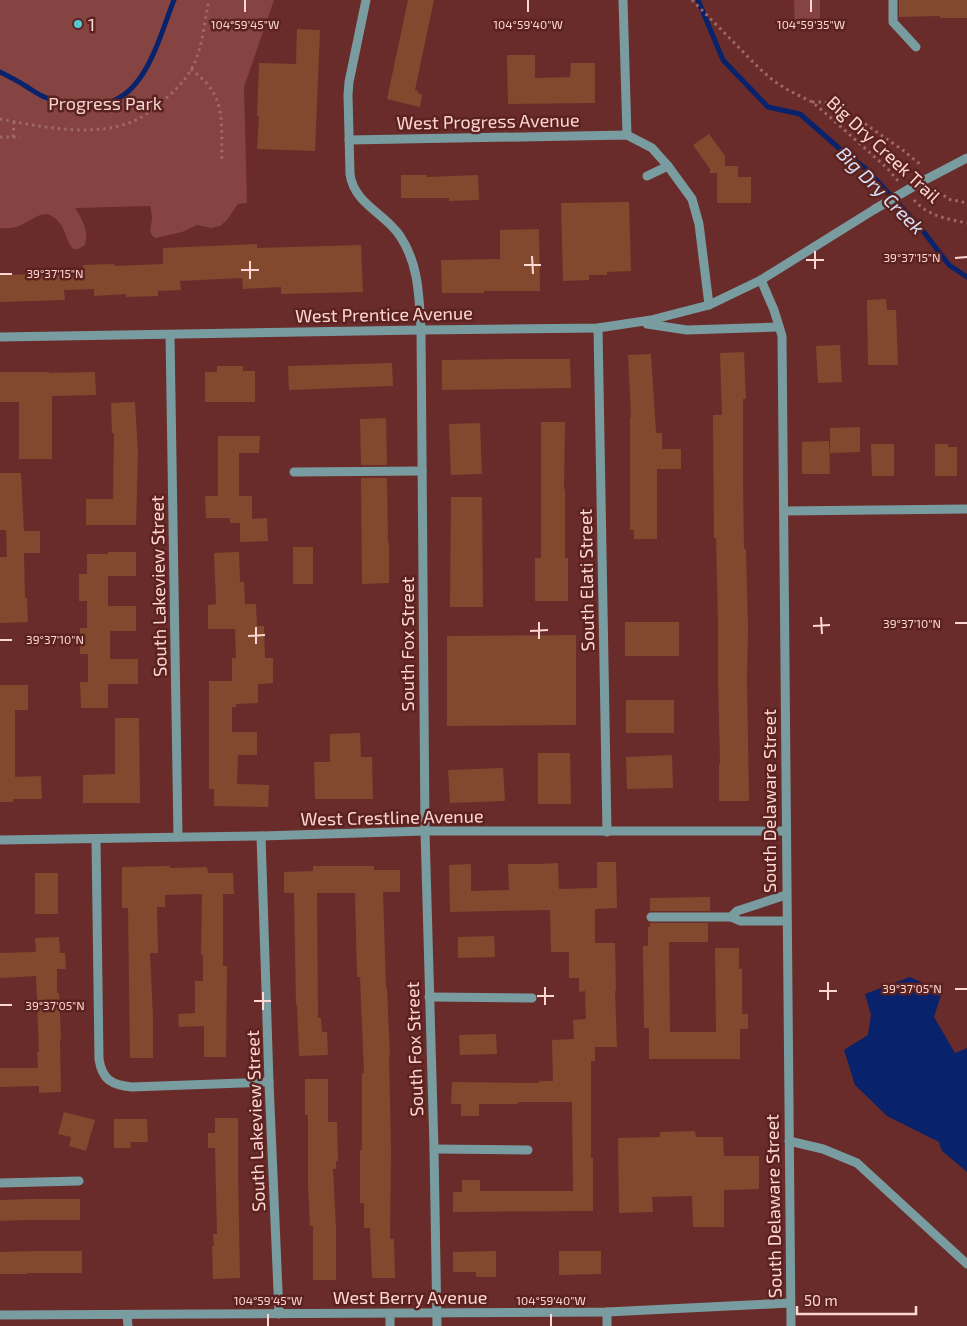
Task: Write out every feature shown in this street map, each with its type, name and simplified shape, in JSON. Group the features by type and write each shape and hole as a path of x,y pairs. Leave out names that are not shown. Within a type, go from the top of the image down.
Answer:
{"street":[{"name":"South Fox Street","path":"366,0 349,82 351,183 354,190 363,200 400,235 409,253 418,286 422,471 425,831 437,1326"},
{"path":"623,0 627,135 652,148 692,199 699,224 709,306"},
{"path":"893,0 893,22 916,47"},
{"name":"West Progress Avenue","path":"349,140 627,135"},
{"name":"West Prentice Avenue","path":"0,337 598,328 651,320 709,306 761,280 875,209 967,158"},
{"path":"648,176 668,166"},
{"name":"South Delaware Street","path":"761,280 774,310 782,336 791,1326"},
{"path":"637,322 687,330 779,327"},
{"name":"South Elati Street","path":"598,328 607,832"},
{"name":"South Lakeview Street","path":"170,335 178,837"},
{"path":"294,472 422,471"},
{"path":"784,511 967,509"},
{"name":"West Crestline Avenue","path":"0,840 261,836 425,831 786,831"},
{"name":"South Lakeview Street","path":"261,836 279,1314"},
{"path":"96,839 100,1070 107,1079 118,1085 132,1087 269,1082"},
{"path":"731,917 737,911 786,895"},
{"path":"651,916 731,917 740,921 786,921"},
{"path":"429,997 532,998"},
{"path":"789,1141 823,1149 857,1163 967,1264"},
{"path":"434,1148 528,1150"},
{"path":"0,1183 79,1181"},
{"name":"West Berry Avenue","path":"0,1315 607,1312 790,1303"},
{"path":"607,1312 607,1326"},
{"path":"390,1314 390,1326"},
{"path":"127,1315 128,1326"}],"path":[{"path":"0,119 79,130 93,130 126,124 141,118 180,85 191,70 199,49 209,0"},
{"name":"Big Dry Creek Trail","path":"692,0 760,69 788,90 812,102 887,168 904,188"},
{"path":"191,70 203,79 218,102 222,160"},
{"name":"Big Dry Creek Trail","path":"812,102 825,102 861,122 921,165"},
{"path":"13,137 14,122"},
{"path":"0,137 20,137"},
{"name":"Big Dry Creek Trail","path":"939,192 948,199 967,203"},
{"name":"Big Dry Creek Trail","path":"910,194 921,207 932,215 967,223"}],"green space":[{"name":"Progress Park","path":"0,0 274,0 244,87 247,203 238,204 227,220 220,226 211,228 197,225 182,232 156,238 151,234 152,214 150,206 75,208 82,221 86,235 85,245 78,249 73,249 61,224 49,215 40,215 15,227 0,228"},
{"path":"794,0 820,0 820,27 795,27"}],"shaded area":[{"path":"910,977 942,992 934,1017 955,1053 967,1048 967,1172 942,1151 939,1142 887,1116 855,1085 844,1050 868,1035 871,1015 865,994"}],"building":[{"path":"408,0 434,0 415,90 422,95 420,107 387,99"},
{"path":"899,0 967,0 967,18 940,18 940,16 899,17"},
{"path":"297,29 320,30 315,151 257,149 259,63 296,64"},
{"path":"507,55 535,55 535,78 570,77 571,63 595,63 595,103 508,104"},
{"path":"709,134 725,156 725,166 738,166 738,177 751,177 751,203 717,203 717,173 710,173 710,169 693,145"},
{"path":"401,175 427,175 427,177 478,175 479,200 449,201 449,198 401,198"},
{"path":"629,202 631,271 607,272 607,275 589,275 589,280 563,281 561,203"},
{"path":"539,229 540,291 442,293 441,260 500,259 500,230"},
{"path":"257,244 257,248 361,245 363,292 281,294 281,287 243,289 242,278 180,281 181,290 158,291 158,296 126,297 126,294 94,296 94,289 64,290 65,300 0,302 0,275 83,273 83,265 163,264 163,248"},
{"path":"886,299 887,310 896,310 898,365 868,365 867,300"},
{"path":"840,345 842,382 818,383 816,346"},
{"path":"744,352 746,399 743,399 743,482 748,627 749,801 719,801 718,621 716,538 714,538 713,415 722,415 720,353"},
{"path":"651,354 656,433 662,433 662,449 681,449 681,469 657,469 657,539 634,539 634,530 630,530 631,417 628,355"},
{"path":"570,359 571,388 442,390 442,360"},
{"path":"392,363 393,386 289,390 288,366"},
{"path":"217,366 243,366 243,371 255,371 255,402 205,402 205,372 217,372"},
{"path":"0,372 95,372 96,395 52,396 52,459 19,459 19,402 0,402"},
{"path":"135,402 138,454 136,525 86,525 86,499 113,499 114,433 112,433 111,403"},
{"path":"386,418 387,465 361,465 360,419"},
{"path":"541,422 565,422 565,558 568,558 568,601 535,601 535,558 541,558"},
{"path":"480,423 482,474 451,475 449,424"},
{"path":"860,427 860,452 830,453 830,428"},
{"path":"218,436 260,436 259,453 239,453 239,496 252,496 252,519 267,518 268,541 240,542 240,523 230,523 230,518 206,518 205,496 218,496"},
{"path":"829,441 830,474 802,474 802,442"},
{"path":"871,444 894,444 894,476 872,476"},
{"path":"935,444 948,444 948,447 957,447 957,476 935,476"},
{"path":"0,473 21,473 24,531 40,531 40,553 24,553 25,598 27,598 28,622 0,623 0,557 7,557 6,530 0,530"},
{"path":"361,478 387,478 389,583 362,584"},
{"path":"451,497 482,497 483,607 450,607"},
{"path":"293,547 313,547 313,584 293,584"},
{"path":"108,552 136,552 136,576 108,576 108,606 136,606 136,631 110,631 110,659 138,659 138,684 108,684 108,708 81,708 80,682 88,682 88,654 80,654 80,628 87,628 87,601 79,601 79,574 87,574 87,554 108,554"},
{"path":"239,552 240,582 244,582 245,604 256,604 257,626 264,626 265,658 273,658 273,683 258,684 258,703 236,704 236,707 232,707 232,732 257,732 257,755 238,755 237,784 269,785 268,807 214,806 214,789 209,789 209,681 232,681 232,658 236,658 235,629 208,629 208,605 216,604 214,553"},
{"path":"625,622 679,622 679,656 625,656"},
{"path":"576,635 576,725 447,726 447,636"},
{"path":"0,685 28,685 28,710 15,710 15,777 41,776 42,799 13,799 13,802 0,802"},
{"path":"626,700 674,700 674,733 626,733"},
{"path":"115,718 139,718 140,803 83,803 83,775 115,774"},
{"path":"360,733 361,757 372,757 373,799 315,799 314,762 330,762 330,734"},
{"path":"538,753 570,753 571,804 538,804"},
{"path":"672,755 673,788 627,789 626,757"},
{"path":"503,768 505,801 450,803 448,770"},
{"path":"597,862 616,862 617,908 595,909 595,943 615,943 617,1047 595,1047 595,1061 591,1061 593,1211 453,1212 453,1192 462,1192 462,1180 480,1180 480,1191 573,1191 572,1102 479,1104 479,1116 461,1116 461,1104 451,1104 452,1082 539,1083 539,1081 553,1081 552,1040 574,1039 573,1020 586,1019 585,991 579,992 579,978 569,978 569,952 551,952 550,910 450,912 449,865 471,864 471,891 509,890 508,864 558,863 559,889 597,888"},
{"path":"170,866 170,868 207,867 208,873 233,873 234,894 223,894 223,966 227,966 226,1057 204,1057 204,1026 179,1027 178,1014 195,1013 195,981 203,981 203,955 201,955 202,894 165,895 165,907 157,907 158,953 150,953 153,1058 130,1058 128,908 122,908 122,867"},
{"path":"313,866 374,866 374,870 400,870 400,892 383,892 390,1057 390,1239 394,1239 395,1278 372,1278 370,1228 364,1228 364,1203 360,1203 362,1073 364,1073 360,977 357,977 355,893 317,893 318,1018 321,1018 322,1032 327,1032 328,1055 299,1056 294,893 284,893 284,872 313,871"},
{"path":"35,873 58,873 58,914 35,914"},
{"path":"710,897 710,911 650,911 650,898"},
{"path":"650,923 708,923 708,942 669,942 670,1032 716,1032 715,948 739,948 739,969 742,969 742,1014 748,1014 748,1029 740,1029 740,1059 649,1059 649,1028 644,1028 643,946 648,946 648,927 650,927"},
{"path":"494,936 495,957 458,958 458,937"},
{"path":"59,937 60,953 65,953 66,969 57,969 61,1040 61,1092 39,1093 39,1086 0,1087 0,1068 38,1068 37,1052 39,1052 36,976 0,978 0,953 36,952 35,938"},
{"path":"496,1034 497,1054 460,1055 459,1035"},
{"path":"305,1079 328,1079 328,1122 337,1122 338,1161 336,1161 336,1169 333,1169 336,1280 313,1280 313,1226 310,1226 308,1115 305,1115"},
{"path":"64,1112 95,1120 86,1151 69,1146 71,1137 58,1134"},
{"path":"215,1118 238,1118 240,1278 213,1279 213,1234 217,1234 215,1148 208,1148 208,1133 215,1133"},
{"path":"114,1119 147,1119 148,1142 130,1142 131,1148 114,1148"},
{"path":"695,1131 696,1137 723,1137 724,1156 759,1156 759,1189 724,1190 724,1227 693,1227 692,1196 652,1197 653,1212 619,1213 618,1138 660,1137 660,1132"},
{"path":"80,1199 80,1220 0,1221 0,1200"},
{"path":"82,1251 82,1273 0,1274 0,1252"},
{"path":"496,1251 496,1277 476,1277 476,1272 453,1272 453,1252"},
{"path":"559,1251 601,1251 601,1274 559,1275"}],"waterway":[{"name":"Big Dry Creek","path":"0,72 57,102 82,106 106,104 122,96 146,70 174,0"},
{"name":"Big Dry Creek","path":"698,0 723,60 768,107 800,114 865,168 920,227 949,265 967,277"}],"place":[{"name":"1","path":"78,24"}]}
